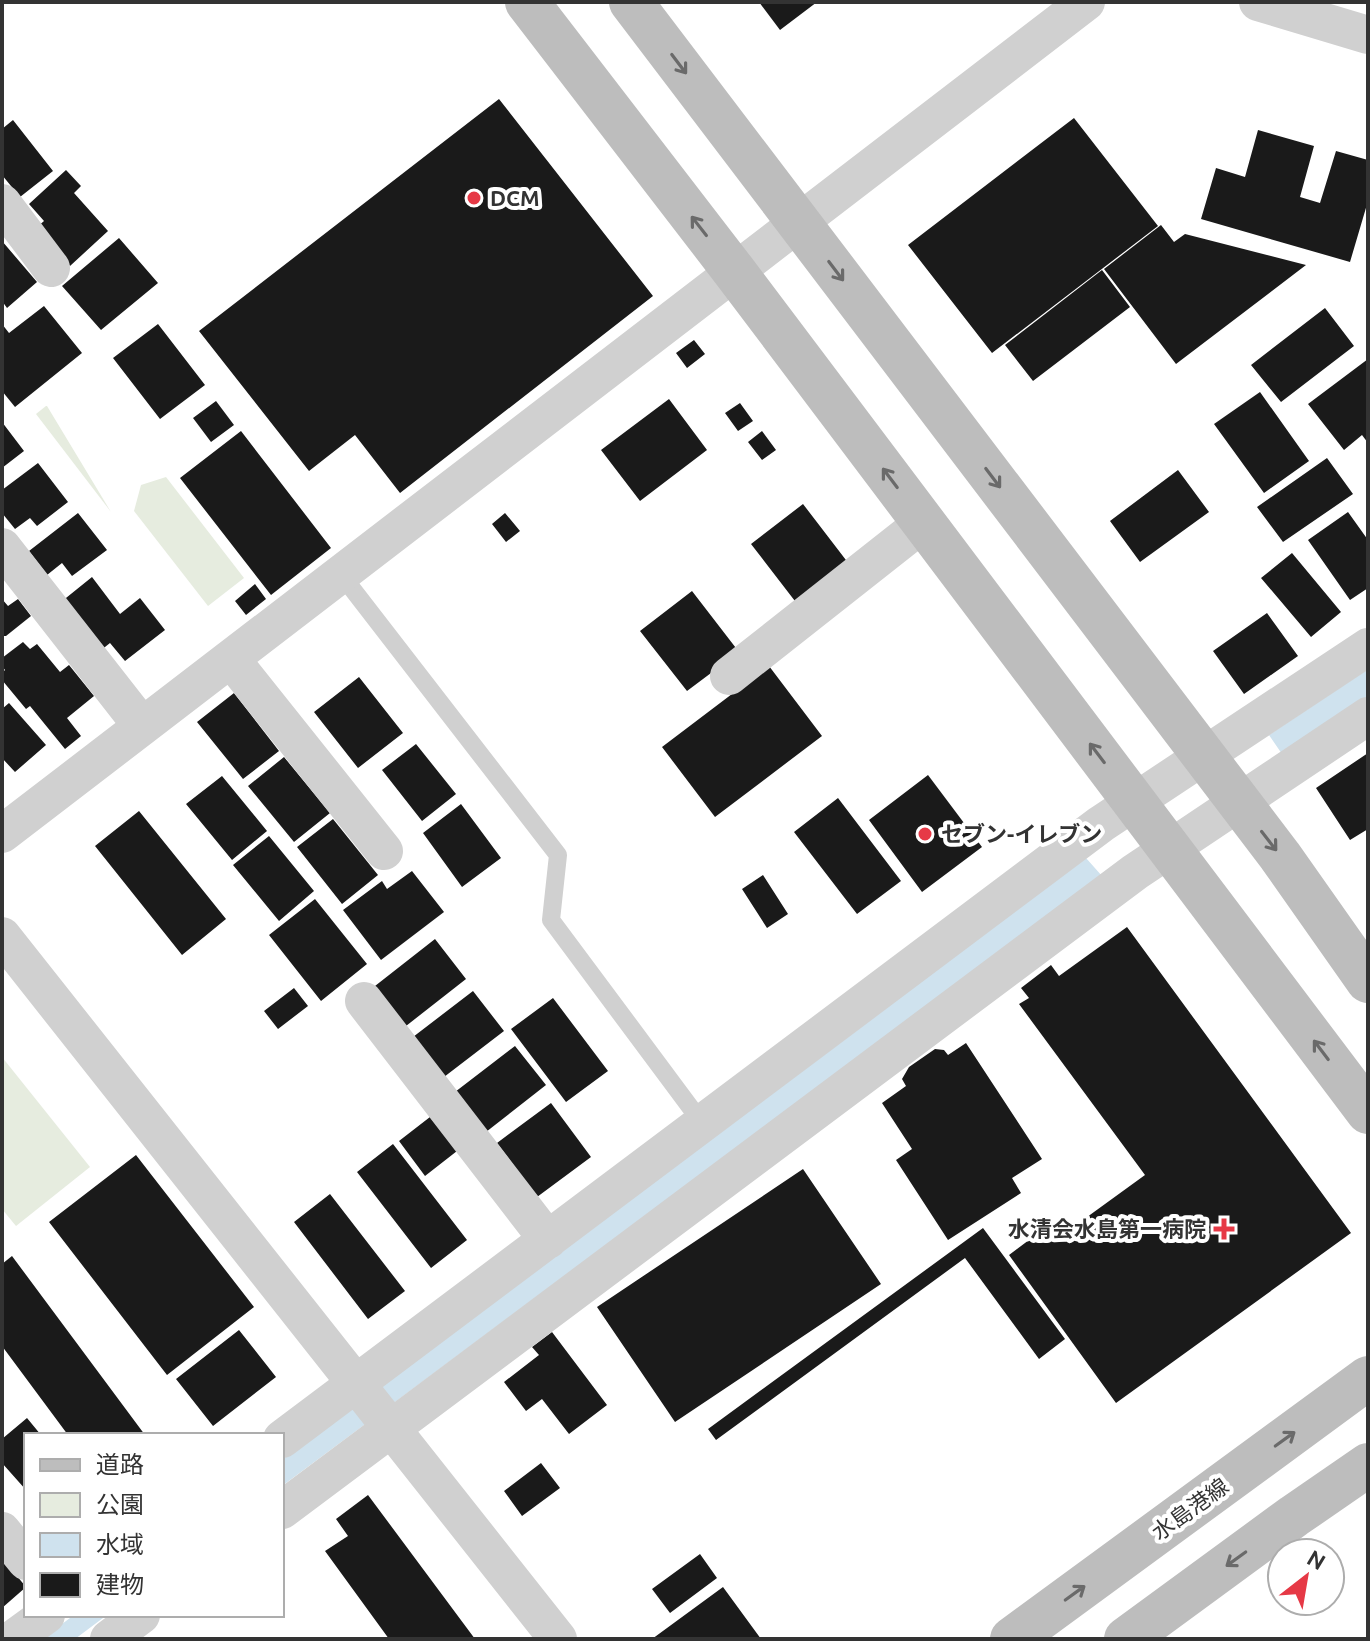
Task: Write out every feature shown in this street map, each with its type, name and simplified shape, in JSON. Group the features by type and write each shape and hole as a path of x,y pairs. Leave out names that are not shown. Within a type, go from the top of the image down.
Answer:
{"street":[{"path":"527,2 734,271 1368,1112"},
{"path":"631,2 1280,856 1368,981"},
{"path":"2,834 1086,2"},
{"path":"1258,2 1368,35"},
{"path":"2,203 51,268"},
{"path":"729,676 923,523"},
{"path":"2,547 142,726"},
{"path":"284,1508 373,1406 548,1240 1101,824 1368,647"},
{"path":"231,659 384,851"},
{"path":"284,1438 373,1406 1135,872 1368,716"},
{"path":"2,936 558,1639"},
{"path":"364,1001 548,1240"},
{"name":"水島港線","path":"1012,1639 1368,1378"},
{"path":"1126,1639 1368,1465"},
{"path":"2,1531 24,1558"},
{"path":"109,1639 138,1617"}],"lane":[{"path":"340,573 558,855 551,920 702,1123"}],"green space":[{"path":"47,406 111,512 36,414"},
{"path":"166,477 244,578 208,606 134,511 141,485"},
{"path":"2,1057 90,1167 16,1226 2,1209"}],"water":[{"path":"1368,669 1368,697 1282,754 1269,735"},
{"path":"1086,858 1102,876 284,1485 284,1459"},
{"path":"71,1617 104,1617 75,1639 42,1639"}],"building":[{"path":"759,2 817,2 780,30"},
{"name":"DCM","path":"499,99 653,296 400,493 355,435 309,471 199,331"},
{"path":"1074,118 1158,226 992,353 908,245"},
{"path":"13,120 53,171 20,197 2,175 2,129"},
{"path":"1258,130 1314,146 1300,197 1320,203 1336,151 1368,160 1368,201 1350,262 1201,219 1216,168 1245,177"},
{"path":"66,170 81,186 74,193 108,231 70,266 36,228 44,221 29,204"},
{"path":"1161,225 1174,242 1185,234 1306,265 1176,364 1104,269"},
{"path":"119,238 158,283 101,330 62,286"},
{"path":"2,241 37,282 7,308 2,301"},
{"path":"1102,270 1130,307 1033,381 1005,345"},
{"path":"44,306 82,353 15,407 2,391 2,324 9,333"},
{"path":"1325,308 1354,346 1281,402 1251,365"},
{"path":"158,324 205,385 160,419 113,358"},
{"path":"694,340 705,354 687,368 676,353"},
{"path":"1368,359 1368,443 1362,435 1344,450 1308,404"},
{"path":"1260,392 1309,461 1264,493 1214,424"},
{"path":"669,399 707,450 640,501 601,450"},
{"path":"216,401 234,425 211,442 193,418"},
{"path":"740,403 753,421 738,431 725,413"},
{"path":"2,422 24,451 2,468"},
{"path":"241,431 331,548 271,595 180,478"},
{"path":"762,431 776,450 762,460 748,442"},
{"path":"1327,458 1353,494 1283,542 1257,507"},
{"path":"38,463 68,502 37,526 30,518 15,529 2,513 2,490"},
{"path":"1178,470 1209,512 1140,562 1110,521"},
{"path":"803,504 849,564 798,605 751,544"},
{"path":"1348,512 1368,540 1368,588 1350,600 1308,540"},
{"path":"78,513 107,550 72,576 62,563 47,575 29,551"},
{"path":"505,513 520,531 506,542 492,524"},
{"path":"1292,553 1341,612 1311,637 1261,578"},
{"path":"92,577 120,614 140,598 165,630 125,661 110,643 100,651 61,602"},
{"path":"255,584 266,599 246,615 235,601"},
{"path":"692,591 739,652 687,691 640,631"},
{"path":"2,599 8,606 18,599 31,616 6,636 2,636"},
{"path":"1267,613 1298,656 1244,694 1213,651"},
{"path":"23,642 30,649 37,644 60,672 69,665 94,696 67,718 81,736 65,749 30,706 26,709 2,680 5,670 2,658"},
{"path":"769,666 822,736 715,817 662,747"},
{"path":"359,677 403,733 358,768 314,712"},
{"path":"234,693 279,751 243,779 197,722"},
{"path":"9,703 46,745 15,772 2,758 2,709"},
{"path":"416,744 456,794 422,821 382,770"},
{"path":"1368,753 1368,829 1350,840 1316,788"},
{"path":"284,757 330,813 294,842 248,786"},
{"name":"セブン-イレブン","path":"928,775 982,847 922,892 869,820"},
{"path":"222,776 267,831 232,860 186,804"},
{"path":"838,798 901,881 857,914 794,832"},
{"path":"461,804 501,858 462,887 423,833"},
{"path":"139,811 226,919 182,955 95,846"},
{"path":"333,819 378,875 342,904 297,847"},
{"path":"269,836 314,891 279,921 233,865"},
{"path":"412,871 444,912 381,960 343,910 382,881 387,889"},
{"path":"763,875 788,914 767,928 742,889"},
{"path":"315,899 367,964 321,1001 269,935"},
{"path":"1127,927 1351,1233 1116,1403 1009,1255 1045,1228 1054,1241 1145,1175 1019,1004 1029,998 1021,988 1051,965 1059,976"},
{"path":"435,939 466,979 406,1026 375,986"},
{"path":"294,988 308,1006 278,1029 264,1011"},
{"path":"473,991 504,1031 444,1077 413,1037"},
{"path":"553,998 608,1071 566,1102 511,1029"},
{"path":"966,1043 1042,1159 1012,1178 1021,1193 948,1240 896,1160 912,1149 882,1103 906,1086 902,1079 909,1067 935,1049 944,1050 948,1055"},
{"path":"515,1046 546,1085 486,1132 455,1092"},
{"path":"551,1103 591,1157 537,1197 497,1143"},
{"path":"430,1117 457,1151 425,1176 399,1141"},
{"path":"393,1144 467,1240 431,1268 357,1172"},
{"path":"136,1155 254,1307 167,1375 49,1222"},
{"path":"803,1169 881,1284 675,1422 597,1307"},
{"path":"330,1194 405,1291 368,1319 294,1222"},
{"path":"983,1228 1065,1339 1039,1359 965,1258 716,1440 708,1429"},
{"path":"12,1256 144,1433 67,1433 2,1346 2,1264"},
{"path":"239,1330 276,1377 213,1426 176,1379"},
{"path":"552,1332 607,1405 569,1434 542,1399 526,1411 504,1382 539,1355 532,1347"},
{"path":"27,1418 39,1433 24,1433 24,1488 2,1463 2,1439"},
{"path":"541,1463 560,1488 522,1516 504,1491"},
{"path":"368,1495 475,1639 389,1639 325,1551 348,1536 336,1519"},
{"path":"700,1554 717,1578 670,1613 652,1589"},
{"path":"2,1558 24,1585 24,1589 2,1608"},
{"path":"723,1587 761,1639 652,1639"}],"place":[{"name":"DCM","path":"474,198"},
{"name":"セブン-イレブン","path":"925,834"},
{"name":"水清会水島第一病院","path":"1224,1229"}]}
